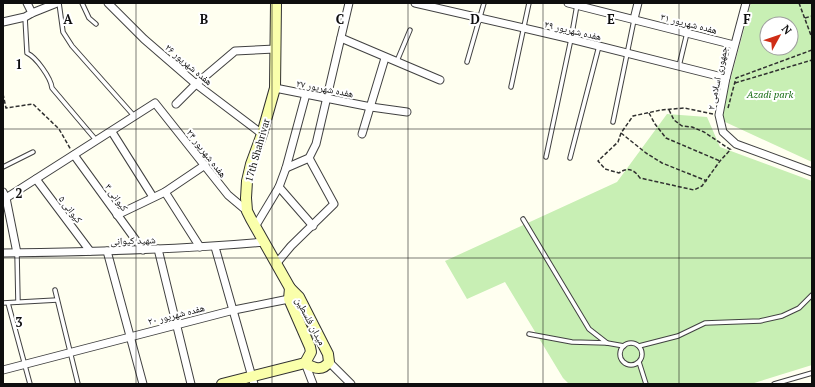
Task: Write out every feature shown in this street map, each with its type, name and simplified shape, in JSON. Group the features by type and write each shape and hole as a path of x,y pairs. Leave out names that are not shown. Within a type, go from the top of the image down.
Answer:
{"street":[{"path":"28,3 32,13"},
{"path":"3,22 25,18 32,13 58,3"},
{"name":"هفده شهریور ۲۶","path":"108,3 144,39 196,84 262,134"},
{"name":"17th Shahrivar","path":"276,3 275,88 247,181 247,211 290,288"},
{"path":"286,168 309,158 316,144 349,3"},
{"name":"هفده شهریور ۲۹","path":"415,3 571,39 726,78"},
{"name":"هفده شهریور ۳۱","path":"568,3 734,45"},
{"path":"634,19 638,3"},
{"name":"جمهوری اسلامی ۲","path":"746,3 734,45 719,114 723,132 736,144 812,172"},
{"path":"341,38 385,58 440,80"},
{"path":"176,104 196,84 235,51 275,49"},
{"path":"362,134 385,58"},
{"name":"هفده شهریور ۲۷","path":"275,88 371,107 408,112"},
{"path":"255,227 279,187 286,168 306,94"},
{"name":"هفده شهریور ۲۴","path":"135,117 155,104 228,195 247,211"},
{"path":"17,253 5,195 36,179 135,117"},
{"path":"112,132 153,198"},
{"name":"کیوانی ۳","path":"74,155 143,250"},
{"path":"276,264 291,246 334,204 309,158"},
{"path":"117,215 165,192 205,165"},
{"name":"کیوانی ۵","path":"36,179 90,251"},
{"path":"279,187 313,226"},
{"path":"165,192 200,247"},
{"name":"شهید کیوانی","path":"3,253 215,247 264,242"},
{"path":"215,247 253,380"},
{"path":"158,249 191,384"},
{"path":"107,251 143,384"},
{"name":"میدان فلسطین","path":"290,288 289,299 311,352 305,364"},
{"name":"میدان فلسطین","path":"290,288 299,297 328,354 329,362"},
{"name":"هفده شهریور ۲۰","path":"3,370 234,310 289,299"},
{"path":"222,384 253,380 305,364 315,369 322,368 327,366 329,362 351,384"},
{"path":"305,364 312,384"}],"lane":[{"path":"58,3 63,32 72,46 135,117"},
{"path":"82,3 89,18 96,24"},
{"path":"467,62 484,3"},
{"path":"511,87 530,3"},
{"path":"546,157 571,39 576,5"},
{"path":"25,18 27,53 31,55 45,73 51,83 52,88 96,141"},
{"path":"612,122 634,19"},
{"path":"396,62 410,30"},
{"path":"679,66 687,33"},
{"path":"570,158 599,46"},
{"path":"3,167 33,152"},
{"path":"523,219 589,329 607,343"},
{"path":"17,253 18,302"},
{"path":"55,290 78,384"},
{"path":"529,334 572,342 607,343 624,346 631,343 639,346 678,336 705,323 760,321 782,316 799,308 812,295"},
{"path":"3,303 57,300"},
{"path":"8,303 30,384"},
{"path":"624,346 620,354 623,361 631,365 639,362"},
{"path":"639,346 642,354 639,362 646,384"},
{"path":"774,384 812,373"}],"path":[{"path":"800,4 812,38"},
{"path":"805,18 812,16"},
{"path":"736,144 720,161 707,181 702,186 694,190 640,178 637,173 630,169 619,173 604,169 598,161 618,142 621,133 633,116 684,108 710,114 719,114 728,108 736,78 812,50"},
{"path":"735,83 812,60"},
{"path":"3,94 6,108 33,104 59,129 74,155"},
{"path":"669,110 674,120 682,126 692,127 704,132 730,150"},
{"path":"649,113 655,124 666,138 720,161"},
{"path":"621,133 646,153 662,163 707,181"}],"green space":[{"name":"Azadi park","path":"751,3 812,3 812,162 723,121 721,115"},
{"path":"667,114 707,117 720,147 812,181 812,365 751,384 569,384 563,378 505,282 467,299 445,261 617,182"}]}
